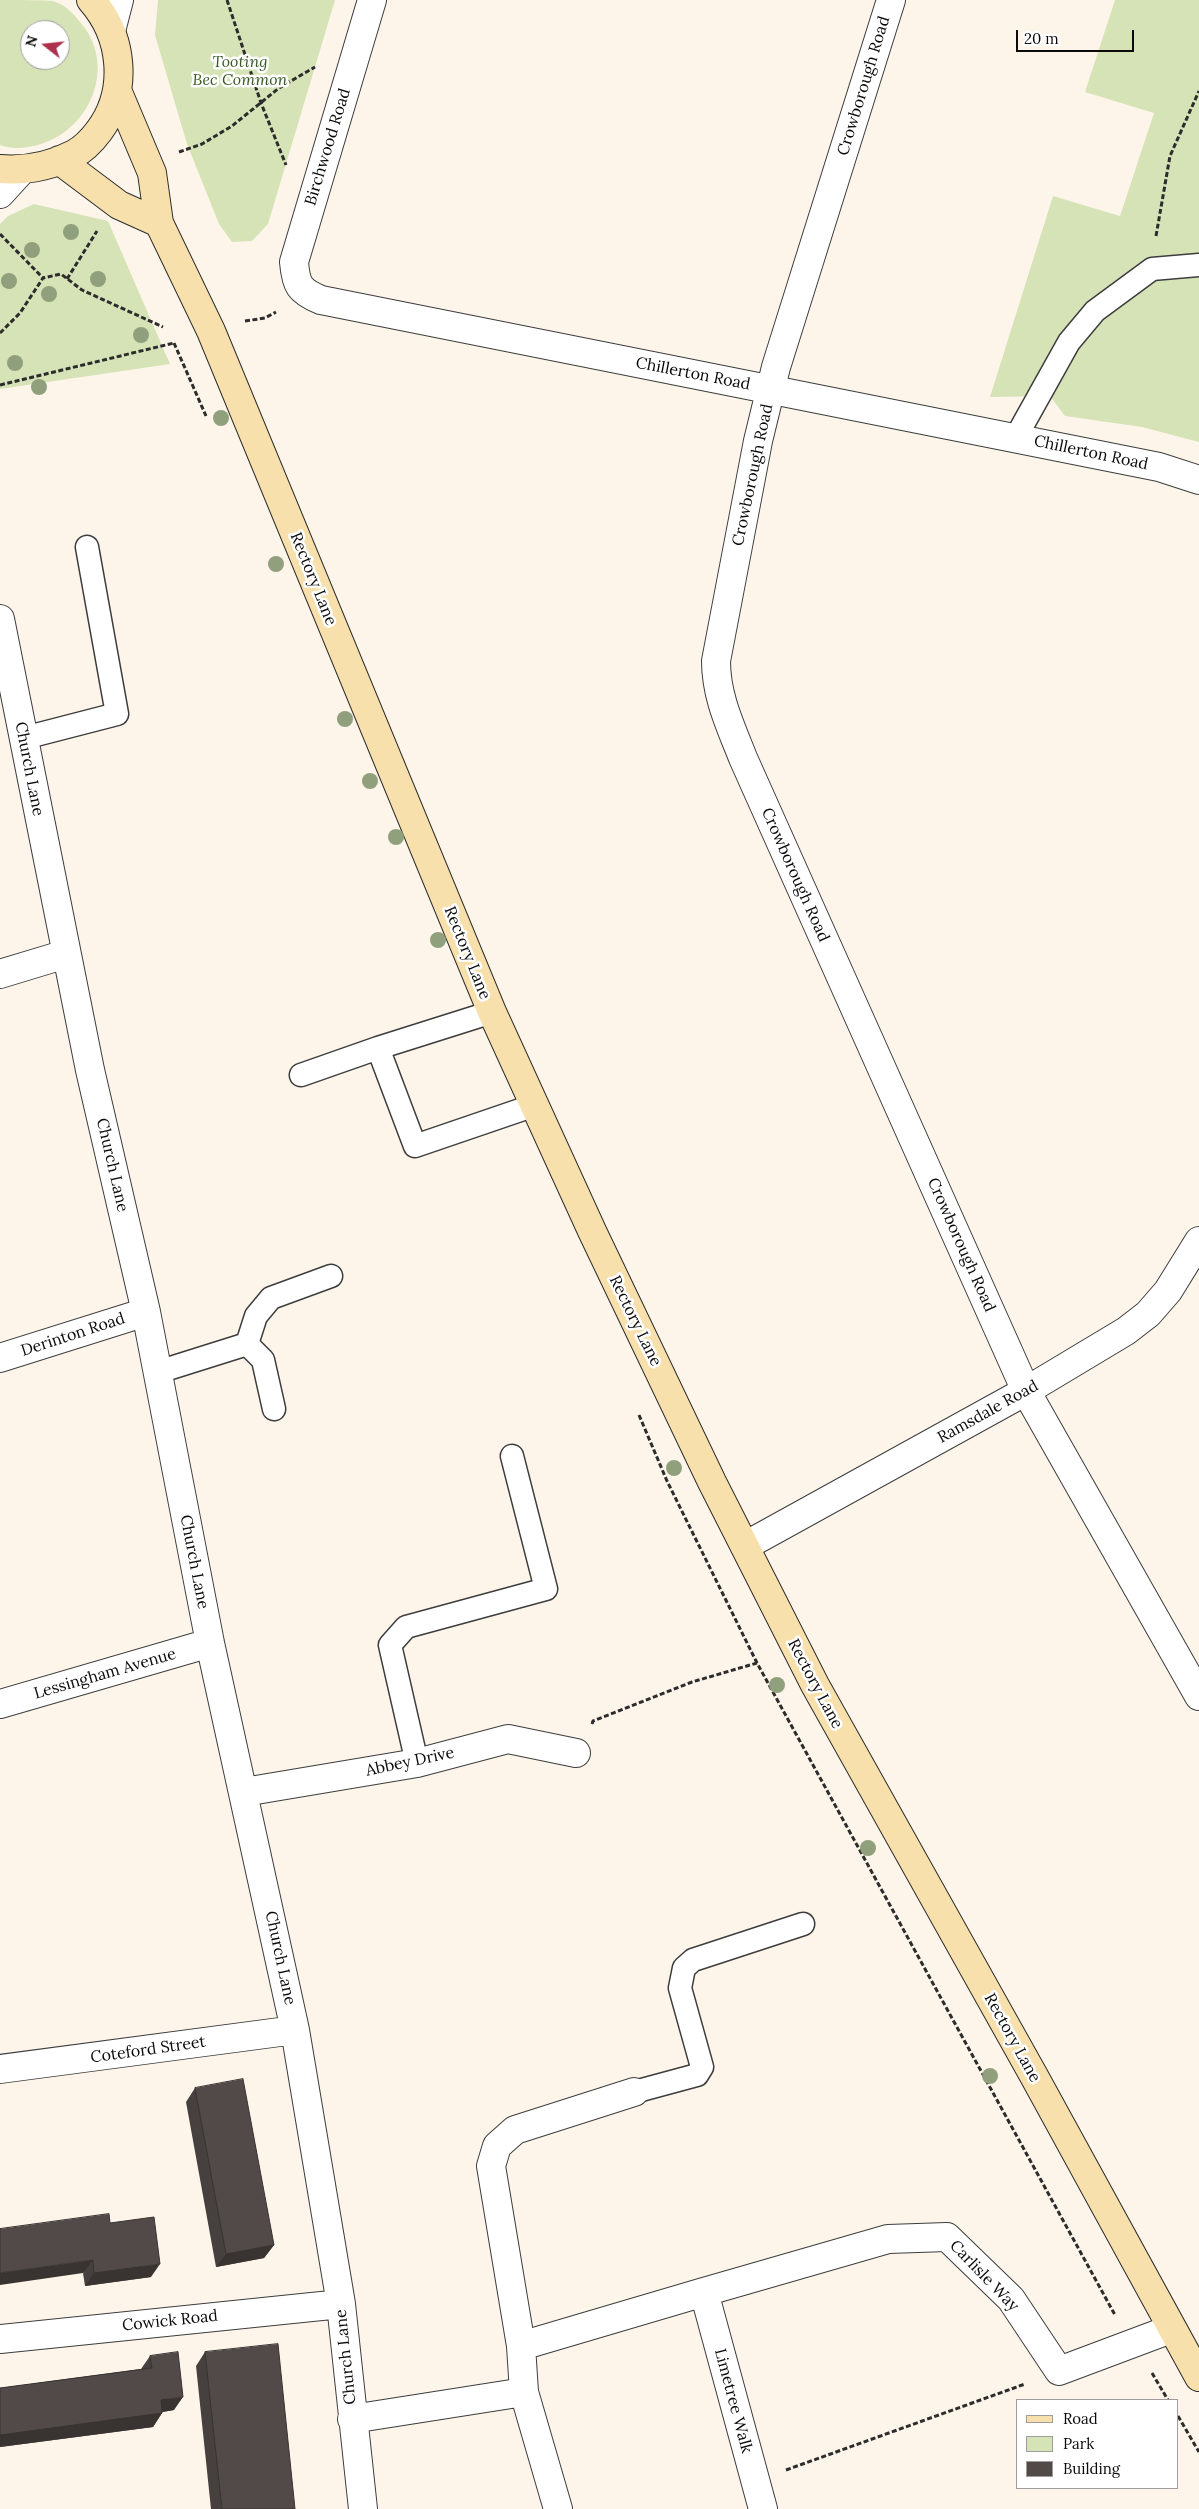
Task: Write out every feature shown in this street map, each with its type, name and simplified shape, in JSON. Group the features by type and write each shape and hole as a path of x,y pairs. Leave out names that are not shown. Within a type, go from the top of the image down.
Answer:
{"main road":[{"path":"10,170 59,160 76,154 91,141 106,122 118,90 120,64 111,31 102,13 90,0"},
{"name":"Rectory Lane","path":"118,90 152,173 159,223 212,332 492,1012 592,1231 815,1686 1034,2076 1199,2377"},
{"path":"59,160 119,205 159,223"}],"street":[{"path":"111,31 119,0"},
{"name":"Birchwood Road","path":"305,293 295,280 294,262 372,0"},
{"name":"Crowborough Road","path":"891,0 771,390 758,441 716,661 716,682 721,702 743,758 1026,1391 1199,1696"},
{"path":"0,194 10,170"},
{"name":"Chillerton Road","path":"305,293 321,300 1016,437 1159,467 1199,480"},
{"name":"Church Lane","path":"0,619 90,1070 146,1312 210,1643 295,2030 340,2304 363,2509"},
{"path":"0,974 66,954"},
{"name":"Ramsdale Road","path":"745,1546 1026,1391 1126,1331 1148,1314 1168,1290 1199,1241"},
{"name":"Derinton Road","path":"0,1358 146,1312"},
{"name":"Lessingham Avenue","path":"0,1704 210,1643"},
{"name":"Abbey Drive","path":"244,1792 417,1763 508,1739 576,1753"},
{"name":"Coteford Street","path":"0,2069 295,2030"},
{"path":"558,2509 524,2392 521,2346 504,2257 491,2166 497,2146 515,2130 634,2092"},
{"name":"Carlisle Way","path":"704,2292 888,2239 947,2237 1011,2299 1060,2371"},
{"path":"521,2346 704,2292"},
{"name":"Limetree Walk","path":"704,2292 763,2509"},
{"name":"Cowick Road","path":"0,2339 340,2304"},
{"path":"1060,2371 1171,2329"},
{"path":"352,2419 524,2392"}],"lane":[{"path":"1016,437 1069,342 1095,311 1152,269 1199,265"},
{"path":"24,738 117,714 87,547"},
{"path":"301,1076 378,1048 492,1012"},
{"path":"378,1048 415,1146 535,1105"},
{"path":"247,1344 256,1316 271,1298 331,1276"},
{"path":"158,1372 247,1344"},
{"path":"247,1344 263,1360 274,1409"},
{"path":"417,1763 390,1645 406,1627 546,1589 512,1456"},
{"path":"634,2092 697,2075 702,2067 680,1988 684,1968 693,1960 803,1924"}],"path":[{"path":"227,0 261,103 282,159 290,170"},
{"path":"181,151 202,144 232,126 278,88 293,82 318,64"},
{"path":"1152,269 1170,156 1199,91"},
{"path":"67,279 98,231"},
{"path":"0,234 43,278"},
{"path":"0,332 20,313 43,278 61,274 82,290 163,327"},
{"path":"245,321 265,318 273,314"},
{"path":"0,385 180,341"},
{"path":"667,1481 757,1663 1131,2345 1151,2371 1167,2399"},
{"path":"576,1753 593,1721 692,1682 757,1663"},
{"path":"755,2481 1060,2371"},
{"path":"1179,2418 1199,2452"}],"green space":[{"path":"0,0 57,2 74,15 91,39 97,57 97,75 93,93 86,109 74,124 59,136 41,144 10,148 0,145"},
{"name":"Tooting Bec Common","path":"158,0 335,0 268,224 252,241 232,242 219,224 187,144 155,35"},
{"path":"1115,0 1199,0 1199,442 1142,427 1065,416 1050,396 990,397 1053,196 1120,216 1154,113 1085,92"},
{"path":"34,204 108,221 170,364 0,389 0,224 8,216"}],"building":[{"path":"243,2079 274,2245 226,2254 195,2088"},
{"path":"109,2214 110,2223 154,2217 160,2264 94,2273 93,2260 0,2273 0,2229"},
{"path":"278,2344 295,2509 222,2509 205,2352"},
{"path":"178,2352 183,2397 161,2400 162,2413 0,2435 0,2388 152,2368 150,2356"}]}
